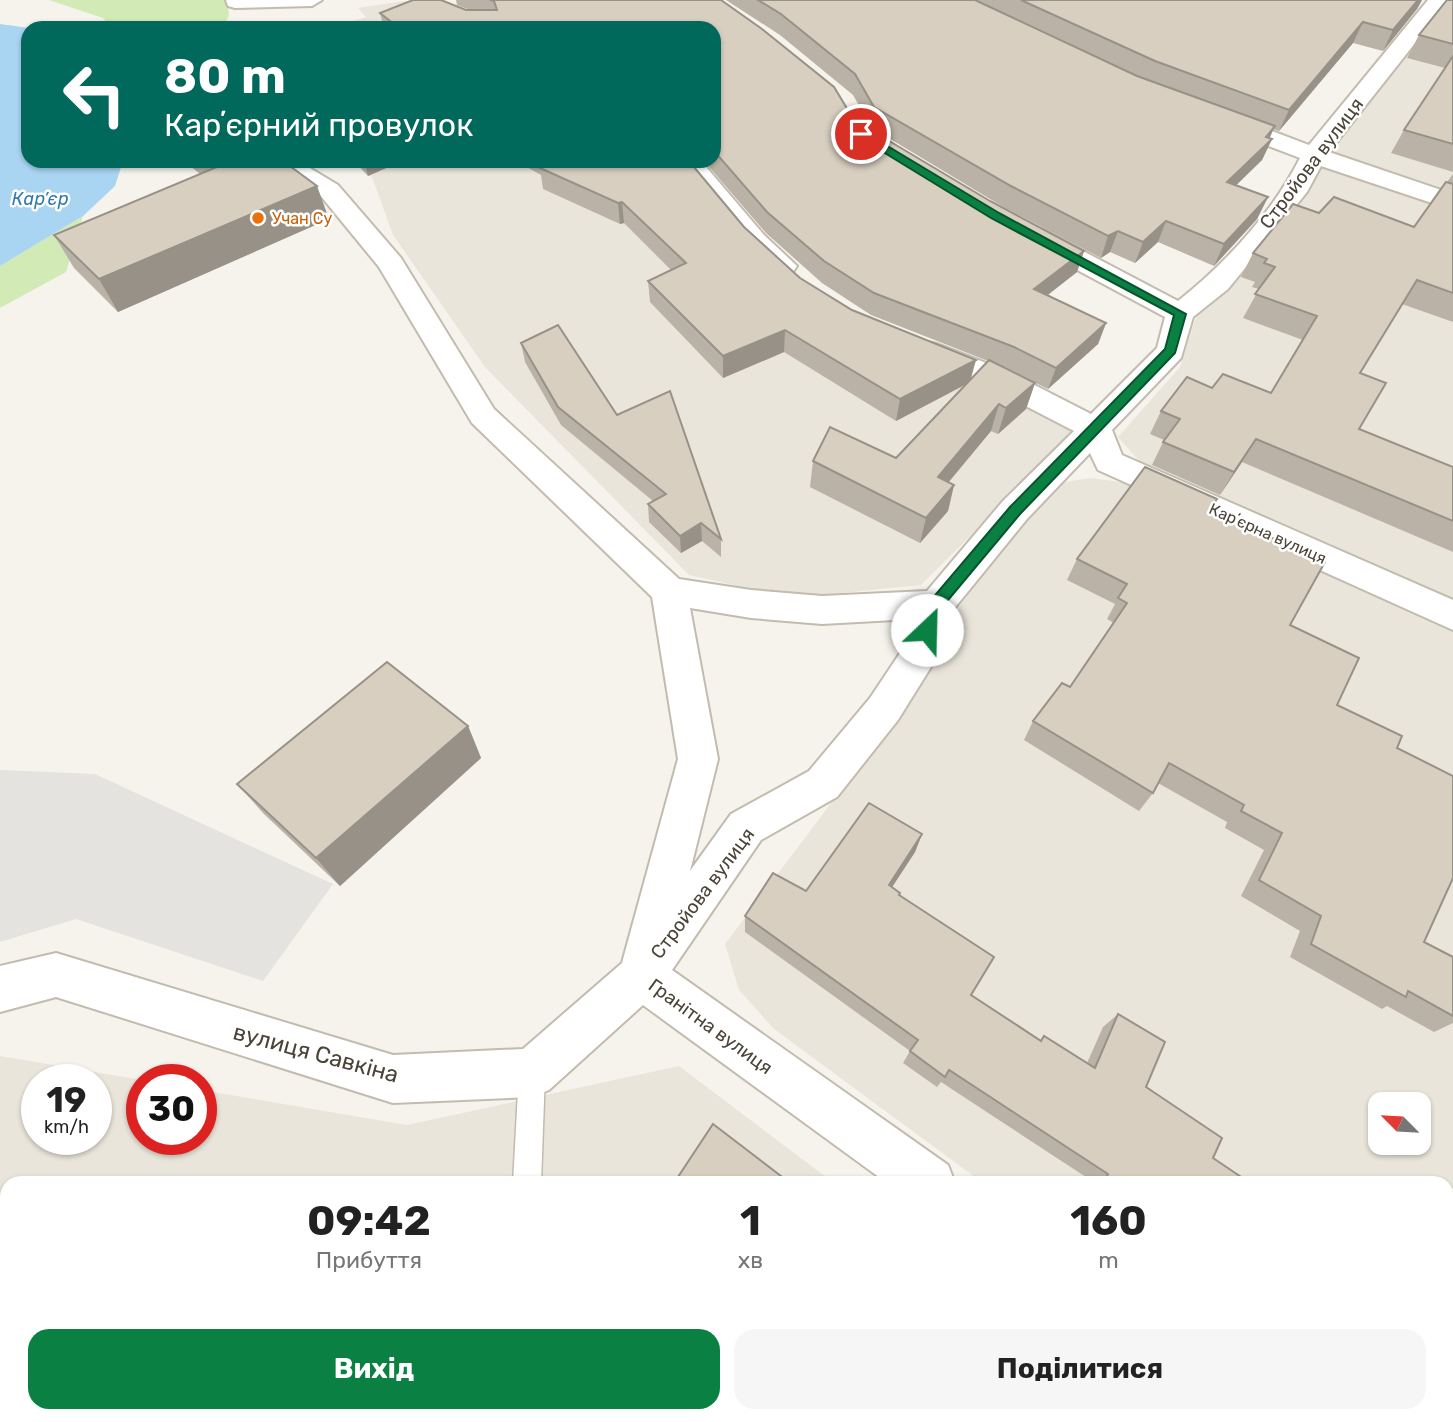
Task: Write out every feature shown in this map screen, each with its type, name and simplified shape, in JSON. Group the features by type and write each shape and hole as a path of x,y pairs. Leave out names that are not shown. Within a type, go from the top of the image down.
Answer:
{"street":[{"path":"233,8 312,0"},
{"name":"Стройова вулиця","path":"532,1073 641,976 746,827 824,784 884,709 918,656 937,604 1015,510 1171,351 1180,314 1218,283 1298,187 1315,153 1439,0"},
{"path":"1202,112 1348,167 1453,202"},
{"path":"293,168 329,190 391,264 483,416 669,591 751,604 822,610 937,604"},
{"path":"694,168 755,241 801,283"},
{"path":"1007,222 1180,314"},
{"path":"906,342 996,378 1096,429"},
{"name":"Карʼєрна вулиця","path":"1096,429 1110,462 1453,616"},
{"name":"Гранітна вулиця","path":"669,591 698,759 641,976 920,1176"},
{"name":"вулиця Савкіна","path":"0,989 56,975 393,1079 532,1073"}],"lane":[{"path":"527,1176 532,1073"}],"shaded area":[{"path":"1450,0 1453,0 1453,198 1330,155 1330,148"},
{"path":"404,1 429,5 463,21 353,21 366,17 358,8"},
{"path":"361,168 682,168 806,299 1079,428 921,585 792,598 689,575 485,367 393,235 372,177"},
{"path":"1336,168 1453,206 1453,607 1147,470 1118,437 1180,367 1199,308 1235,282 1320,169"},
{"path":"1091,478 1139,485 1453,626 1453,1176 974,1176 774,1029 739,990 725,944 908,701 969,590 1059,483"},
{"path":"0,770 95,774 333,884 263,981 76,919 0,942"},
{"path":"0,1056 47,1064 21,1064 21,1155 112,1155 112,1075 126,1077 126,1155 217,1155 217,1093 407,1125 679,1066 825,1176 0,1176"}],"green space":[{"path":"49,0 227,0 229,15 226,21 105,21"},
{"path":"83,216 66,272 0,308 0,266"}],"water":[{"name":"Кар’єр","path":"0,24 21,27 21,168 121,168 115,186 83,216 0,266"}],"building":[{"path":"413,0 441,0 466,10 497,10 494,1 490,0 721,0 834,87 854,120 990,201 1084,251 1034,289 1106,323 1056,368 1014,347 874,293 824,261 767,212 721,159 721,21 390,21 380,13"},
{"path":"758,0 975,0 1137,76 1275,126 1266,137 1272,139 1227,182 1268,197 1224,244 1166,221 1143,242 1118,231 1108,236 1011,186 874,107 855,74 781,14"},
{"path":"1021,0 1418,0 1393,30 1363,22 1289,110 1155,61"},
{"path":"1447,0 1453,0 1453,44 1419,35"},
{"path":"1453,56 1453,144 1404,130"},
{"path":"215,168 293,168 317,186 99,279 54,235"},
{"path":"540,168 695,168 744,227 800,278 852,310 976,360 900,399 785,330 723,356 648,281 686,263 622,202 618,203"},
{"path":"1446,182 1453,184 1453,293 1417,280 1360,373 1386,383 1359,429 1453,467 1453,521 1256,439 1234,472 1163,442 1180,419 1161,411 1187,377 1212,388 1223,374 1271,393 1317,316 1255,294 1275,267 1264,263 1267,259 1253,253 1293,204 1319,213 1334,197 1414,227"},
{"path":"558,325 617,415 670,391 721,539 701,523 680,536 648,504 666,494 558,407 521,343"},
{"path":"989,360 1035,383 1006,408 999,404 938,477 954,485 926,518 813,461 830,427 896,458"},
{"path":"1145,467 1217,499 1210,509 1325,562 1290,625 1359,658 1337,705 1402,736 1397,748 1453,776 1453,878 1424,942 1453,957 1453,1016 1408,991 1406,997 1311,944 1321,916 1259,880 1282,833 1241,811 1244,805 1169,763 1153,793 1033,721 1062,683 1070,687 1127,603 1118,598 1127,584 1077,559"},
{"path":"387,662 468,726 316,858 237,784"},
{"path":"869,803 922,834 889,885 900,893 899,895 994,957 971,995 1041,1041 1044,1036 1095,1068 1118,1014 1165,1042 1146,1087 1222,1138 1213,1158 1240,1176 1107,1176 1108,1174 949,1070 945,1077 910,1051 918,1040 745,916 773,873 806,891"},
{"path":"713,1124 781,1176 679,1176"}],"place":[{"name":"Учан Су","path":"258,218"}],"route":[{"path":"861,134 995,215 1180,314 1171,351 1015,510 937,604 927,630"}]}
